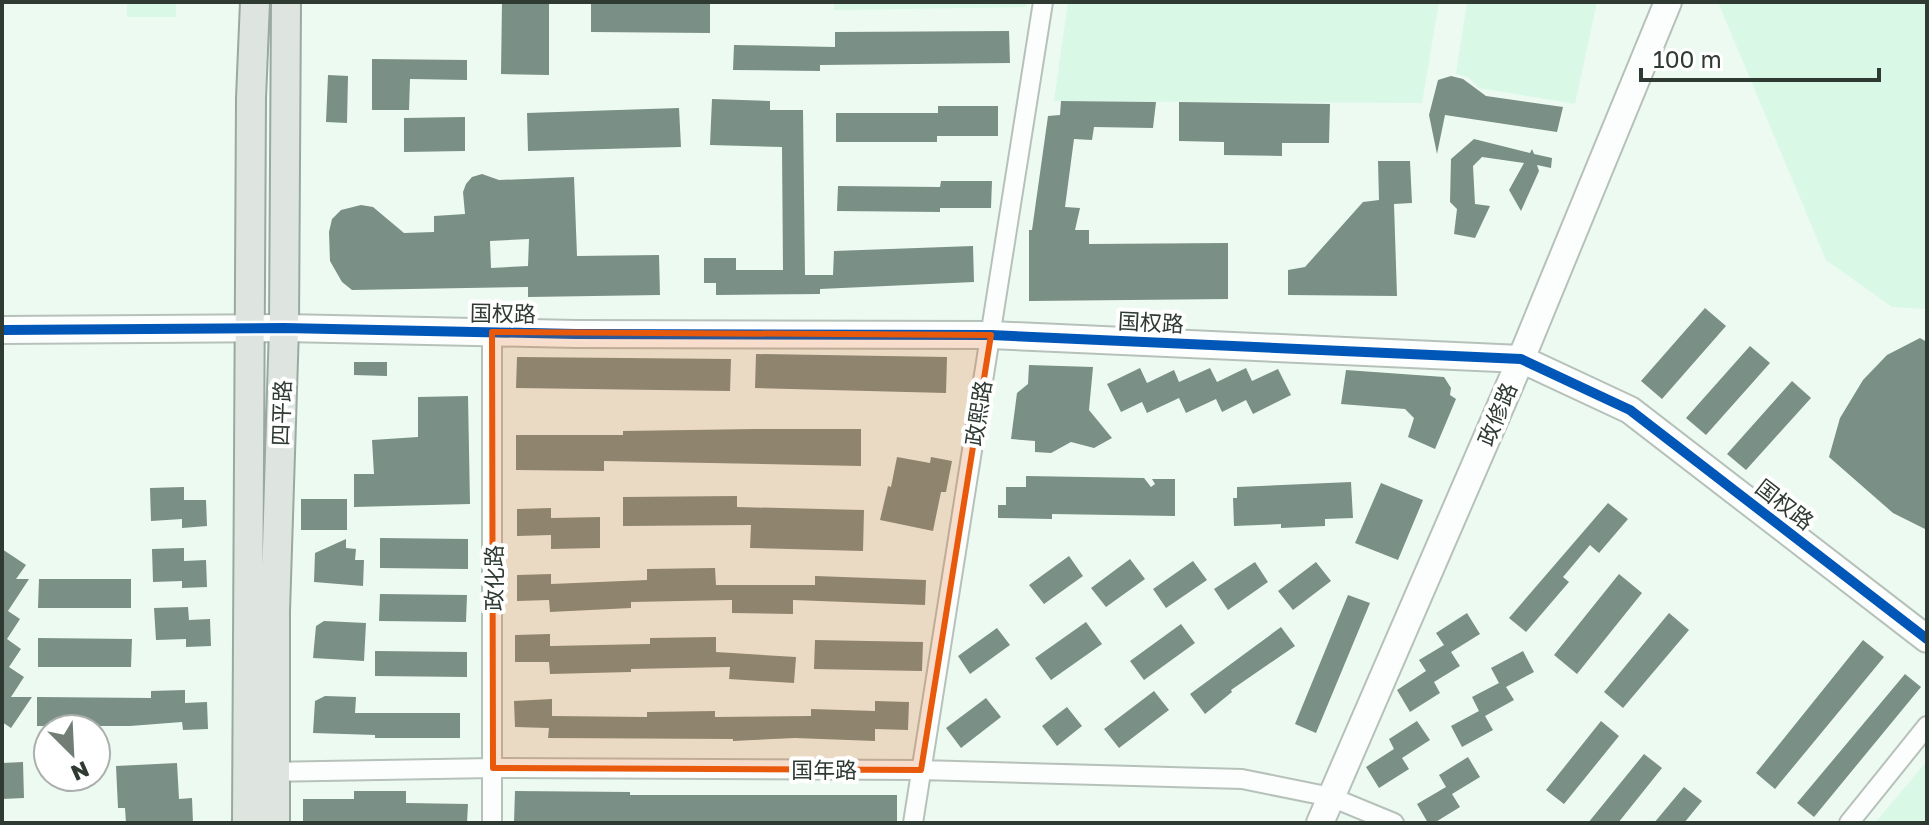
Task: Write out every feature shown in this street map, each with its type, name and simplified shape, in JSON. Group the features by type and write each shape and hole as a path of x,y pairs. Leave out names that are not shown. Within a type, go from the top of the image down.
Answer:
{"main road":[{"name":"四平路","path":"247,823 251,98 255,2"},
{"name":"四平路","path":"275,823 275,611 284,328 286,2"}],"street":[{"name":"政熙路","path":"913,823 1043,2"},
{"name":"政修路","path":"1320,823 1521,359 1668,2"},
{"path":"2,330 251,330"},
{"name":"国权路","path":"251,330 991,335 1521,359 1630,410 1927,639"},
{"name":"政化路","path":"492,332 492,823"},
{"path":"1849,823 1927,726"},
{"name":"国年路","path":"248,775 276,770 493,768 921,770 1242,779 1331,797 1394,823"}],"highlighted area":[{"path":"492,332 991,335 921,770 493,768"}],"green space":[{"path":"127,2 176,2 176,17 127,17"},
{"path":"834,2 1027,2 1027,7 834,10"},
{"path":"1068,2 1439,2 1422,103 1054,101"},
{"path":"1467,2 1597,2 1575,104 1479,88 1468,77 1456,74"},
{"path":"1718,2 1927,2 1927,309 1892,307 1826,260"},
{"path":"1927,761 1927,823 1875,823"}],"building":[{"path":"502,2 549,2 549,75 501,74"},
{"path":"591,2 710,2 710,33 591,32"},
{"path":"1009,31 1010,63 820,65 820,71 733,70 734,45 835,47 835,32"},
{"path":"372,59 467,60 467,80 410,79 409,110 372,110"},
{"path":"328,75 348,76 347,123 326,122"},
{"path":"1451,76 1463,79 1486,96 1563,107 1557,132 1445,115 1437,154 1429,115 1438,80"},
{"path":"712,99 770,101 770,110 803,110 805,275 833,275 834,251 973,246 974,282 820,289 820,294 716,295 716,283 704,283 704,258 736,258 736,270 783,270 782,147 710,145"},
{"path":"1061,101 1156,102 1153,128 1094,127 1092,140 1074,139 1065,207 1080,208 1075,230 1089,230 1089,244 1228,243 1228,299 1029,301 1029,230 1032,230 1048,116 1060,115"},
{"path":"1179,102 1330,104 1329,143 1282,143 1282,156 1224,155 1224,142 1179,141"},
{"path":"938,106 998,106 998,136 937,136 937,142 836,142 836,113 938,113"},
{"path":"679,108 681,147 528,151 527,113"},
{"path":"465,117 465,151 404,152 404,118"},
{"path":"1474,139 1530,153 1532,149 1534,154 1552,158 1551,168 1537,165 1539,171 1521,211 1509,190 1524,163 1482,157 1473,166 1475,204 1490,206 1475,238 1454,234 1457,209 1450,202 1451,159"},
{"path":"1378,161 1410,161 1412,203 1394,204 1397,296 1288,295 1288,270 1305,267 1363,202 1379,200"},
{"path":"482,174 499,180 574,177 577,256 659,255 660,295 528,297 528,287 352,290 342,282 330,261 329,232 332,219 341,210 361,205 373,207 404,233 434,232 434,216 465,214 463,192 472,177","holes":["529,239 528,266 491,268 490,241"]},
{"path":"941,181 992,181 991,208 940,208 940,212 837,211 838,186 940,187"},
{"path":"1705,308 1726,326 1662,399 1641,381"},
{"path":"1920,338 1927,342 1927,530 1893,513 1829,457 1840,418 1863,380 1887,355"},
{"path":"1750,346 1770,363 1706,435 1686,418"},
{"path":"756,354 947,357 946,393 755,388"},
{"path":"517,357 731,359 730,391 516,388"},
{"path":"354,362 387,362 387,376 354,375"},
{"path":"1029,365 1093,367 1089,410 1112,438 1094,448 1071,442 1051,453 1035,452 1035,441 1011,439 1017,393 1028,384"},
{"path":"1140,368 1147,383 1174,370 1179,382 1210,368 1217,382 1246,368 1252,381 1278,369 1291,395 1253,414 1246,400 1222,412 1216,399 1186,413 1179,398 1147,413 1142,402 1121,412 1107,384"},
{"path":"1346,370 1444,377 1451,388 1450,395 1456,399 1435,449 1408,437 1414,418 1405,409 1341,404"},
{"path":"1792,381 1811,398 1746,470 1727,454"},
{"path":"468,396 470,504 354,507 354,474 374,474 372,440 418,437 418,397"},
{"path":"861,429 861,466 604,461 604,471 516,470 516,435 623,435 623,431"},
{"path":"897,457 930,463 931,457 952,461 946,492 941,492 933,531 880,520"},
{"path":"1026,476 1144,478 1151,487 1155,484 1152,479 1175,479 1175,516 1052,514 1052,519 998,518 998,505 1006,505 1006,487 1026,487"},
{"path":"1351,482 1353,518 1325,519 1325,526 1234,526 1233,498 1237,498 1237,487"},
{"path":"1381,483 1423,500 1398,560 1355,543"},
{"path":"184,487 184,500 206,500 207,526 182,528 182,519 151,521 150,488"},
{"path":"737,496 737,507 864,510 863,551 750,548 751,525 623,526 623,497"},
{"path":"301,499 347,499 347,530 301,530"},
{"path":"1608,503 1628,519 1599,553 1590,545 1563,577 1569,582 1526,632 1509,618"},
{"path":"551,508 551,518 600,517 600,548 551,549 551,535 517,536 517,509"},
{"path":"380,538 468,539 468,569 380,568"},
{"path":"346,539 346,548 356,549 355,560 364,560 363,586 314,582 315,553"},
{"path":"184,548 184,561 206,560 207,587 182,588 182,581 153,582 152,549"},
{"path":"2,549 26,565 16,579 29,579 8,611 20,619 7,639 21,649 9,667 24,677 11,697 32,697 11,728 2,722"},
{"path":"1069,556 1083,576 1044,604 1029,585"},
{"path":"1130,559 1145,579 1106,607 1091,588"},
{"path":"1193,561 1207,580 1166,608 1153,589"},
{"path":"1255,562 1268,582 1228,610 1214,589"},
{"path":"1316,562 1331,581 1293,610 1278,591"},
{"path":"715,568 716,585 815,585 815,576 926,580 925,605 793,600 793,614 732,613 732,600 631,602 631,608 550,612 549,600 517,601 517,575 551,574 551,584 647,580 647,569"},
{"path":"1619,574 1642,593 1577,674 1554,655"},
{"path":"39,579 131,579 131,608 38,608"},
{"path":"380,594 467,595 466,622 379,621"},
{"path":"1348,595 1370,603 1316,733 1295,724"},
{"path":"188,607 189,620 210,619 211,646 186,647 186,639 156,640 154,608"},
{"path":"1467,613 1480,634 1451,652 1460,666 1434,682 1440,693 1410,712 1397,690 1426,671 1419,660 1444,645 1436,633"},
{"path":"1669,613 1689,630 1623,708 1604,692"},
{"path":"324,621 366,623 364,661 313,658 316,626"},
{"path":"1086,622 1102,644 1051,680 1035,658"},
{"path":"1181,624 1195,643 1144,680 1130,661"},
{"path":"1281,627 1295,646 1231,690 1205,714 1190,694"},
{"path":"997,628 1010,645 970,674 958,656"},
{"path":"550,634 550,646 650,644 650,638 716,637 716,652 796,657 794,683 729,679 730,667 550,674 549,662 515,662 515,635"},
{"path":"38,638 132,639 131,667 38,667"},
{"path":"815,640 923,642 922,671 814,669"},
{"path":"1863,640 1884,657 1775,789 1756,773"},
{"path":"375,651 467,652 467,677 375,676"},
{"path":"1523,651 1534,672 1506,687 1514,700 1485,716 1493,730 1462,747 1451,726 1479,711 1472,697 1499,683 1491,668"},
{"path":"1905,674 1921,687 1814,817 1797,803"},
{"path":"185,690 185,703 207,702 208,729 183,730 182,722 112,726 112,713 37,713 37,697 151,698 151,691"},
{"path":"1154,691 1169,710 1119,748 1104,729"},
{"path":"325,696 356,697 355,713 460,713 460,738 375,738 375,735 313,733 315,701"},
{"path":"986,698 1001,717 961,748 946,728"},
{"path":"552,699 552,716 647,717 647,712 715,711 715,717 811,716 811,709 875,711 875,701 909,702 908,730 875,729 875,741 795,738 733,741 548,738 549,728 515,727 514,701"},
{"path":"1067,707 1082,726 1057,746 1042,726"},
{"path":"1417,721 1430,740 1402,758 1409,769 1379,788 1366,767 1394,749 1389,739"},
{"path":"1601,721 1619,736 1564,804 1546,790"},
{"path":"1644,754 1662,768 1618,823 1588,823"},
{"path":"1468,757 1480,777 1452,794 1460,807 1434,823 1428,823 1417,804 1446,787 1439,775"},
{"path":"23,762 24,798 2,799 2,763"},
{"path":"177,763 179,799 192,798 193,823 126,823 125,808 118,808 116,766"},
{"path":"1684,787 1702,801 1684,823 1654,823"},
{"path":"354,791 406,791 406,803 468,804 467,823 303,823 303,799 354,799"},
{"path":"515,791 630,792 630,795 897,795 897,823 514,823"}],"cycle path":[{"path":"2,330 284,328 576,334 991,335 1521,359 1630,410 1927,639"}]}
